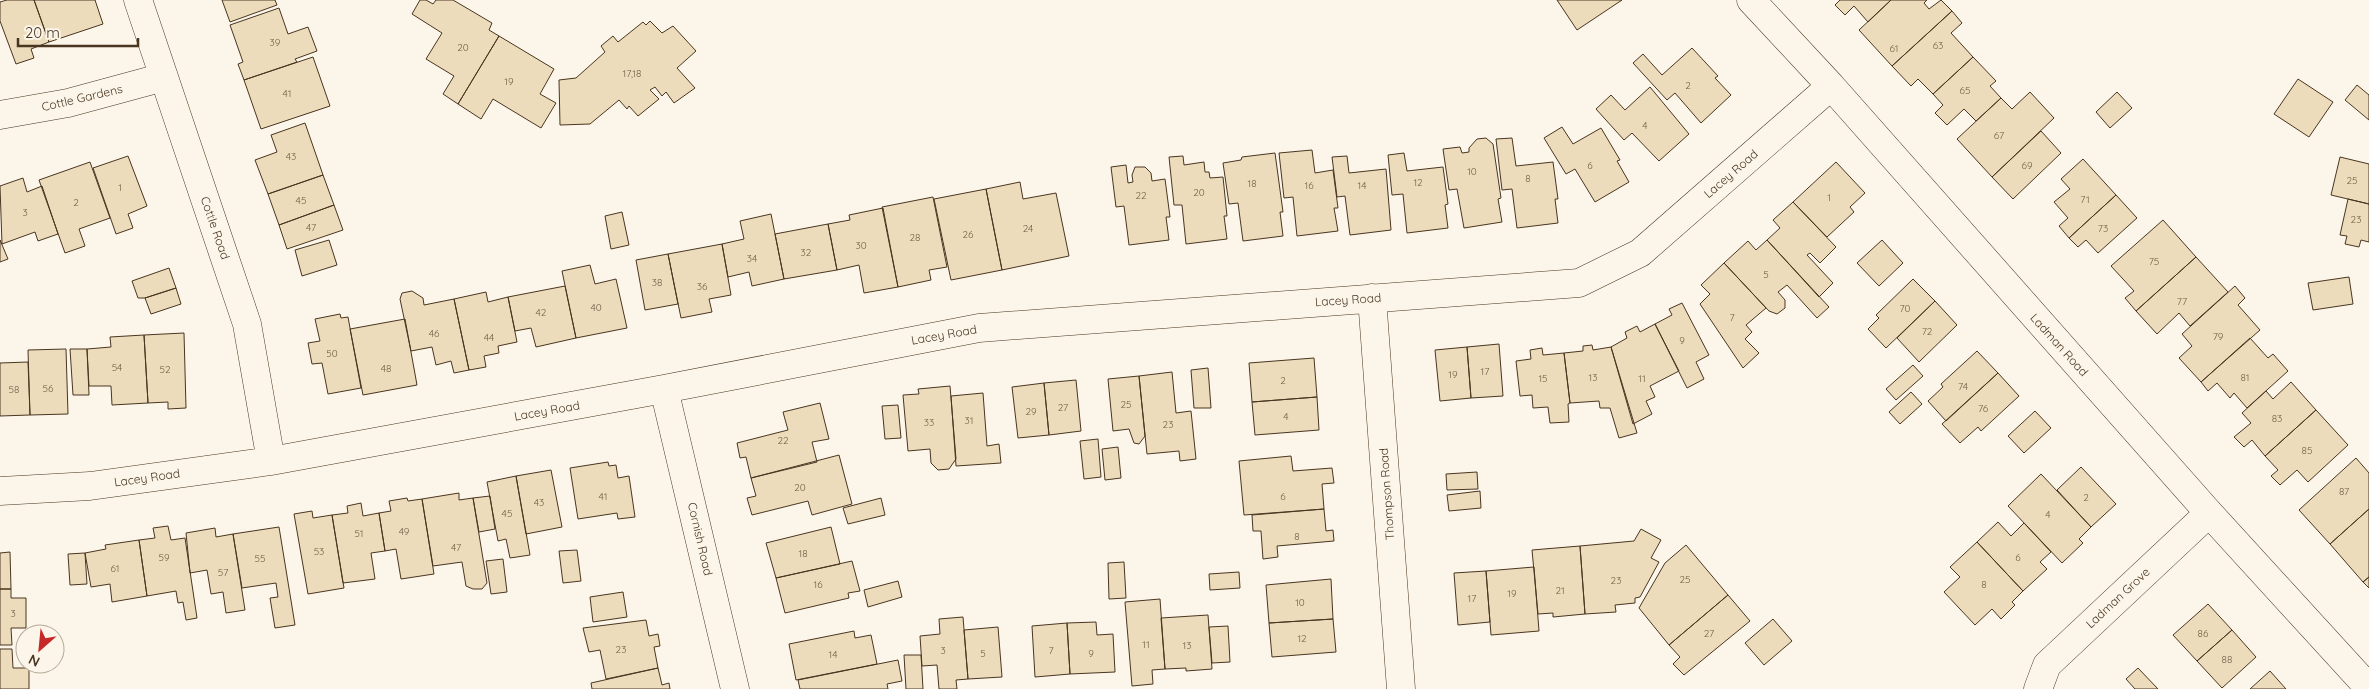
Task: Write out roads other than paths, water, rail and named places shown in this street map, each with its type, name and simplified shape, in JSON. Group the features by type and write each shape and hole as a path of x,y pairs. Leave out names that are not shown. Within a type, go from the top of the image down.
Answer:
{"street":[{"name":"Cottle Road","path":"138,0 247,324 271,460"},
{"name":"Ladman Road","path":"1751,0 1831,86 2209,513 2369,688"},
{"name":"Cottle Gardens","path":"0,115 68,103 164,77"},
{"name":"Lacey Road","path":"0,491 90,486 271,460 664,389 979,328 1578,282 1640,253 1831,86"},
{"name":"Thompson Road","path":"1372,298 1401,689"},
{"name":"Cornish Road","path":"664,389 735,689"},
{"name":"Ladman Grove","path":"2038,689 2047,665 2209,513"}]}
